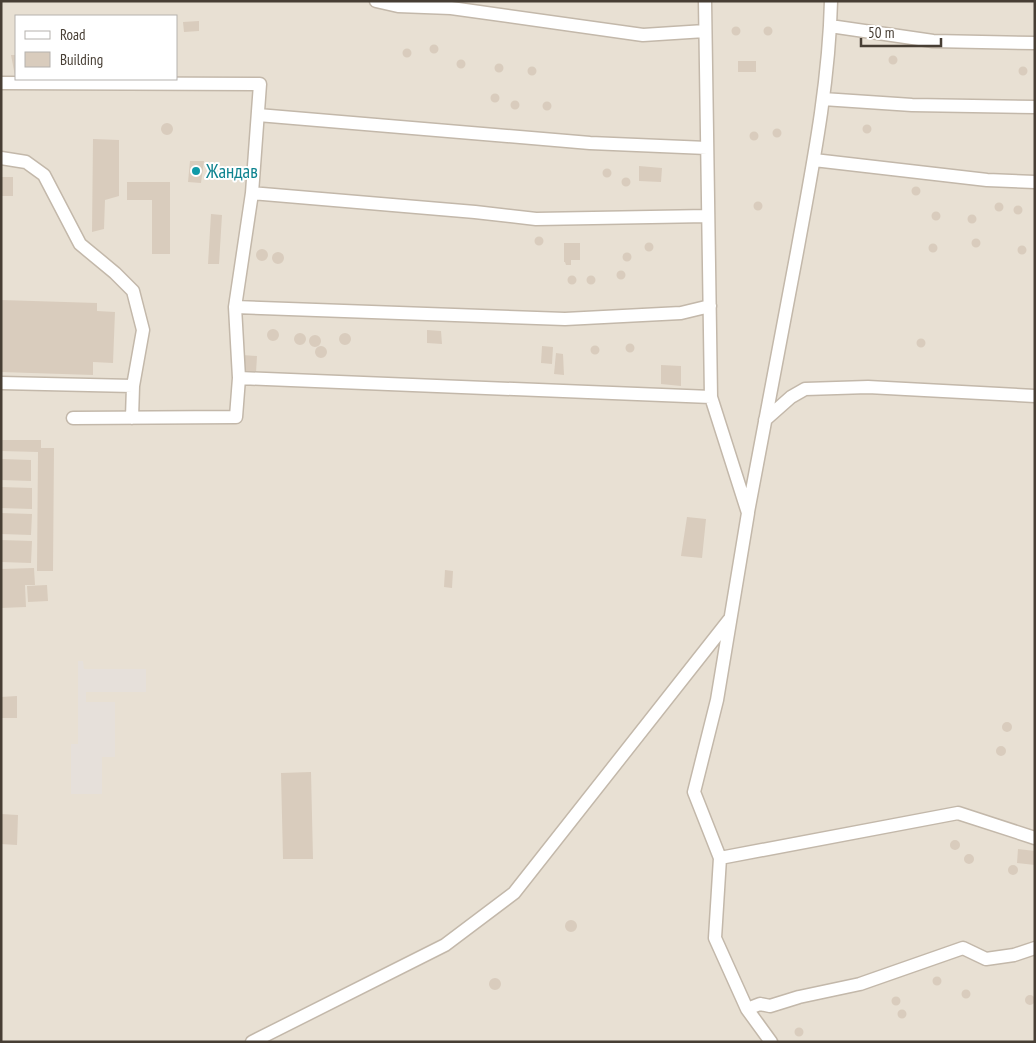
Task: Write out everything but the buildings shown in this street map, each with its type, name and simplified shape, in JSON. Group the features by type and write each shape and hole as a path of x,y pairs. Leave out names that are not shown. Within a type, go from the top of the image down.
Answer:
{"street":[{"path":"376,1 398,6 451,8 643,36 705,31"},
{"path":"705,1 711,397 748,513"},
{"path":"771,1042 747,1009 715,938 720,858 694,792 717,700 748,513 814,160 823,99 831,1"},
{"path":"830,26 933,41 1035,43"},
{"path":"1,83 260,84 252,193 235,307 239,378 236,416 73,418"},
{"path":"823,99 912,105 1035,107"},
{"path":"258,115 590,143 707,148"},
{"path":"1,158 26,162 44,175 80,244 115,273 133,291 143,330 133,386 132,418"},
{"path":"814,160 987,180 1035,182"},
{"path":"252,193 536,219 708,216"},
{"path":"235,307 565,318 680,313 710,306"},
{"path":"239,378 711,397"},
{"path":"1,383 133,386"},
{"path":"765,420 791,397 805,389 868,388 1035,396"},
{"path":"252,1042 445,945 514,893 730,619"},
{"path":"720,858 958,813 1035,838"},
{"path":"747,1009 760,1004 770,1006 799,997 860,984 963,948 986,959 1014,955 1035,948"}],"shaded area":[{"path":"1,1 1035,1 1035,1042 1,1042"},
{"path":"78,661 83,661 84,669 146,669 146,692 86,692 86,702 115,702 115,757 102,757 102,794 71,794 71,744 78,744"}],"place":[{"name":"Жандав","path":"196,171"}]}
